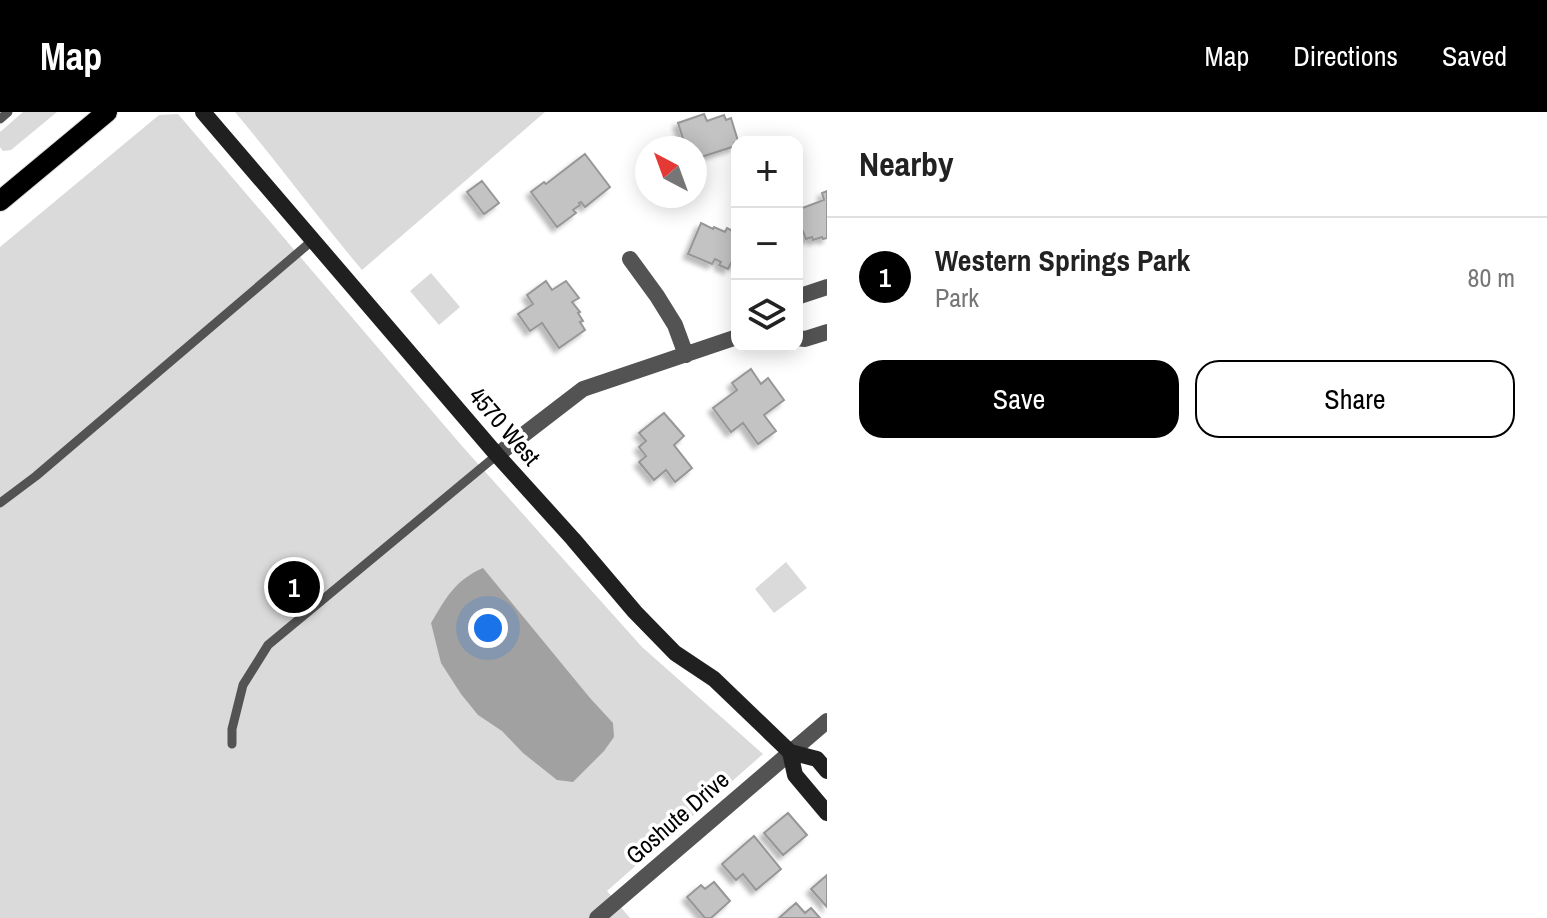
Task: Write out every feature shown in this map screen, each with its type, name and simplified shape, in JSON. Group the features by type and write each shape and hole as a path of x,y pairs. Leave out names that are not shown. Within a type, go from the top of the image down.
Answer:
{"main road":[{"path":"3,193 107,112"},
{"name":"4570 West","path":"203,112 635,612 675,653 714,679 790,752 817,759 827,771"},
{"name":"4570 West","path":"790,752 795,775 827,813"}],"street":[{"path":"630,259 675,325 686,355"},
{"path":"803,295 827,287"},
{"path":"803,339 827,332"},
{"path":"497,455 583,389 731,339"},
{"name":"Goshute Drive","path":"597,918 827,721"}],"lane":[{"path":"0,119 8,112"},
{"path":"0,503 36,476 313,240"},
{"path":"232,744 232,729 243,685 268,645 497,455"}],"shaded area":[{"path":"23,112 57,112 11,150 3,151 0,132"},
{"path":"235,112 545,112 362,270"},
{"path":"178,114 462,446 642,647 763,754 607,891 630,918 0,918 0,247 159,115"},
{"path":"431,273 460,307 439,325 410,291"},
{"path":"786,562 807,588 774,613 755,589"},
{"path":"483,568 613,723 614,737 573,782 557,780 523,753 502,731 478,715 441,663 431,623 458,584"}],"building":[{"path":"704,114 707,121 724,115 726,120 731,118 736,136 731,136 731,147 707,155 707,136 682,136 678,123"},
{"path":"585,154 610,187 585,207 579,203 573,210 576,213 557,227 531,192"},
{"path":"482,181 499,203 484,214 467,192"},
{"path":"827,191 827,238 806,239 803,208 824,200 822,193"},
{"path":"701,223 725,232 727,228 731,230 731,263 728,269 715,259 712,264 688,254"},
{"path":"546,281 552,290 566,281 579,298 572,302 580,312 583,321 580,322 585,330 559,348 542,323 530,331 518,314 533,304 527,295"},
{"path":"751,369 761,384 768,378 784,400 764,415 776,431 758,444 743,423 731,432 713,408 737,390 732,383"},
{"path":"664,413 684,436 674,445 692,468 675,482 666,470 654,480 639,462 646,456 639,447 646,441 639,433"},
{"path":"788,813 807,835 783,855 764,833"},
{"path":"754,836 781,869 756,890 743,874 736,880 722,864"},
{"path":"827,875 827,907 811,889"},
{"path":"714,882 730,901 711,918 705,918 687,897 701,885 705,889"},
{"path":"796,903 805,913 811,908 820,918 779,918"}],"place":[{"name":"Western Springs Park","path":"294,587"}]}
